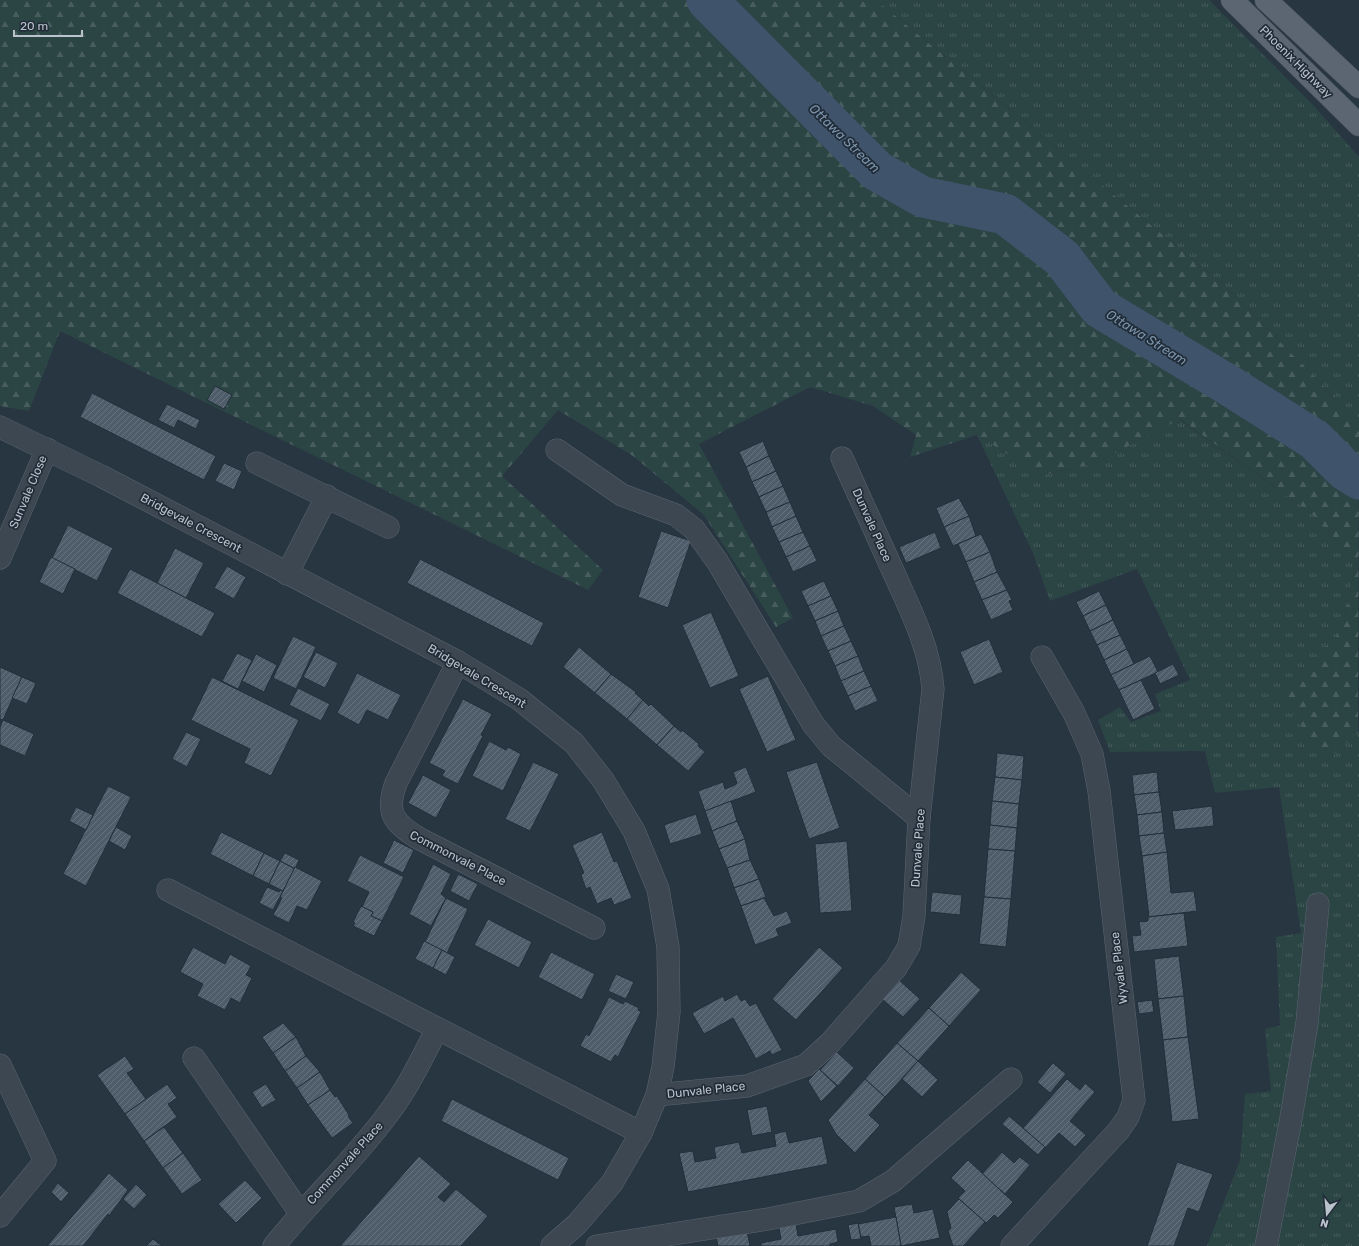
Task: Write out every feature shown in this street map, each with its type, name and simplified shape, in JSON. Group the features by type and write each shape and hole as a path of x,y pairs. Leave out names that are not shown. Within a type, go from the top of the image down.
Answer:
{"main road":[{"name":"Phoenix Highway","path":"1232,0 1359,125"},
{"name":"Phoenix Highway","path":"1266,0 1359,87"}],"street":[{"name":"Bridgevale Crescent","path":"0,427 47,449 458,662 519,699 574,743 603,780 634,831 658,889 668,947 669,1012 663,1067 657,1095 641,1134 612,1183 577,1224 552,1246"},
{"name":"Sunvale Close","path":"0,558 47,449"},
{"path":"557,450 622,495 676,514 694,529 717,561 813,724 831,746 919,818"},
{"name":"Dunvale Place","path":"657,1095 747,1086 806,1065 830,1043 878,991 896,968 908,946 914,916 919,818 933,689 931,671 925,648 904,595 842,458"},
{"path":"257,462 388,527"},
{"path":"287,574 327,496"},
{"name":"Wyvale Place","path":"1012,1246 1119,1130 1128,1117 1134,1100 1099,791 1092,754 1074,713 1042,657"},
{"name":"Commonvale Place","path":"458,662 396,783 391,803 392,814 402,829 594,928"},
{"path":"168,890 641,1134"},
{"path":"1266,1246 1290,1124 1307,1023 1318,904"},
{"name":"Commonvale Place","path":"274,1246 300,1213 376,1131 389,1114 407,1087 437,1029"},
{"name":"Commonvale Place","path":"194,1058 300,1213"},
{"path":"0,1216 45,1161 1,1069"},
{"path":"597,1246 768,1219 859,1201 893,1181 1011,1079"}],"green space":[{"path":"0,0 876,0 1224,285 1359,422 1358,733 1325,762 1281,694 1343,629 1356,561 1311,513 1180,419 1094,464 1041,475 977,435 910,457 916,435 873,406 810,387 699,444 793,618 776,627 704,515 633,456 558,410 502,476 603,570 588,590 60,331 29,411 0,406"},
{"path":"876,0 1209,0 1314,106 1359,157 1359,422 1224,285"},
{"path":"1179,419 1311,513 1356,561 1343,629 1325,762 1359,731 1359,1246 1207,1246 1240,1160 1245,1094 1271,1091 1265,1029 1280,1026 1276,937 1301,933 1279,787 1215,793 1205,751 1110,752 1098,720 1120,707 1131,722 1161,711 1155,694 1190,680 1137,569 1050,601 1033,553 977,435 1042,475 1094,464"}],"building":[{"path":"215,386 232,395 224,409 207,400"},
{"path":"92,393 216,456 204,480 80,417"},
{"path":"167,404 200,420 196,429 178,420 174,428 158,420"},
{"path":"763,441 769,456 746,467 739,452"},
{"path":"769,456 776,471 752,482 746,467"},
{"path":"224,463 242,471 234,490 215,481"},
{"path":"776,471 783,486 759,497 752,482"},
{"path":"783,486 790,502 766,512 759,497"},
{"path":"959,498 969,516 944,527 936,508"},
{"path":"790,502 796,516 772,527 766,512"},
{"path":"796,516 803,532 779,542 772,527"},
{"path":"969,516 976,536 953,546 944,527"},
{"path":"68,525 113,548 97,581 52,558"},
{"path":"661,531 691,541 668,608 638,597"},
{"path":"803,532 810,546 786,557 779,542"},
{"path":"935,532 941,548 906,563 899,547"},
{"path":"981,534 990,552 966,562 958,544"},
{"path":"810,546 817,561 793,572 786,557"},
{"path":"175,548 204,563 186,598 157,583"},
{"path":"990,552 997,572 974,582 966,562"},
{"path":"51,557 75,569 63,594 39,582"},
{"path":"420,559 544,623 532,646 407,583"},
{"path":"227,566 246,577 234,599 214,588"},
{"path":"130,569 215,613 202,637 117,593"},
{"path":"997,572 1007,590 982,600 974,582"},
{"path":"824,581 831,596 808,606 801,591"},
{"path":"1007,590 1012,600 1009,601 1013,610 991,620 982,600"},
{"path":"1099,591 1106,605 1083,616 1076,602"},
{"path":"831,596 838,611 815,621 808,606"},
{"path":"1106,605 1113,620 1090,631 1083,616"},
{"path":"838,611 844,626 821,636 815,621"},
{"path":"711,612 739,676 710,688 682,625"},
{"path":"1113,620 1120,635 1097,645 1090,631"},
{"path":"844,626 851,641 828,651 821,636"},
{"path":"1120,635 1127,649 1104,660 1097,645"},
{"path":"293,636 316,647 296,689 273,678"},
{"path":"989,639 1003,672 974,685 960,652"},
{"path":"851,641 858,656 835,666 828,651"},
{"path":"579,647 611,674 595,693 563,667"},
{"path":"1127,649 1134,664 1111,675 1104,660"},
{"path":"316,652 338,663 325,688 303,677"},
{"path":"237,653 252,660 238,689 222,681"},
{"path":"256,654 277,665 264,692 242,681"},
{"path":"858,656 864,671 841,681 835,666"},
{"path":"1150,656 1158,672 1119,690 1111,675"},
{"path":"1173,664 1179,675 1160,684 1155,673"},
{"path":"0,667 22,677 3,720 0,719"},
{"path":"864,671 871,686 848,696 841,681"},
{"path":"357,673 401,695 388,720 367,710 359,725 337,713"},
{"path":"611,674 636,692 635,693 643,700 627,719 595,693"},
{"path":"768,676 796,740 767,752 739,689"},
{"path":"22,677 36,683 27,704 12,698"},
{"path":"212,677 299,720 271,776 244,763 250,749 191,720"},
{"path":"1141,680 1155,709 1133,720 1119,690"},
{"path":"871,686 878,701 855,711 848,696"},
{"path":"298,688 330,704 321,721 289,705"},
{"path":"463,699 492,714 481,735 483,736 458,784 442,776 445,771 429,763"},
{"path":"643,700 649,706 651,704 674,726 657,745 627,719"},
{"path":"3,720 34,734 25,756 0,745 0,727"},
{"path":"674,726 681,732 682,730 699,744 698,746 705,752 688,771 657,745"},
{"path":"186,732 201,739 187,767 172,759"},
{"path":"489,741 506,750 508,747 521,754 503,791 472,776"},
{"path":"997,753 1024,756 1022,780 995,777"},
{"path":"533,762 559,774 530,831 505,819"},
{"path":"817,762 840,828 809,839 786,772"},
{"path":"746,767 756,792 705,811 698,791 723,782 725,789 735,785 737,783 733,772"},
{"path":"1157,772 1159,792 1134,795 1132,775"},
{"path":"423,775 451,790 436,818 408,803"},
{"path":"995,777 1022,780 1019,804 992,801"},
{"path":"108,786 131,797 86,886 63,874"},
{"path":"1159,792 1162,812 1137,815 1134,795"},
{"path":"731,801 737,821 712,831 705,811"},
{"path":"992,801 1019,804 1017,828 990,825"},
{"path":"1212,806 1214,826 1175,830 1172,811"},
{"path":"76,807 93,815 86,830 69,821"},
{"path":"1162,812 1164,833 1139,836 1137,815"},
{"path":"696,814 702,834 670,844 664,825"},
{"path":"737,821 745,839 719,849 712,831"},
{"path":"990,825 1017,828 1015,851 988,849"},
{"path":"116,827 132,836 125,850 109,841"},
{"path":"221,832 264,853 253,876 210,854"},
{"path":"602,832 614,862 617,861 632,898 614,905 611,898 597,904 590,887 586,889 581,875 584,873 572,845"},
{"path":"1164,833 1167,852 1142,856 1139,836"},
{"path":"745,839 750,860 727,868 719,849"},
{"path":"394,840 414,850 403,873 383,863"},
{"path":"847,841 852,911 820,913 815,844"},
{"path":"988,849 1015,851 1011,899 984,897"},
{"path":"1167,852 1171,893 1194,891 1197,911 1149,917 1142,856"},
{"path":"264,853 280,861 269,884 253,876"},
{"path":"285,853 299,860 295,869 280,861"},
{"path":"360,855 404,877 382,921 371,916 373,912 362,907 369,892 347,881"},
{"path":"750,860 759,879 734,888 727,868"},
{"path":"280,861 295,869 283,891 269,884"},
{"path":"433,864 451,874 441,894 446,898 431,926 409,914"},
{"path":"295,867 322,881 307,910 297,906 289,923 273,915"},
{"path":"458,874 478,884 469,901 450,891"},
{"path":"759,879 766,897 741,906 734,888"},
{"path":"267,887 279,892 280,890 283,891 273,910 259,903"},
{"path":"932,892 962,895 960,915 930,912"},
{"path":"984,897 1011,899 1006,947 979,944"},
{"path":"446,898 468,909 447,953 425,942"},
{"path":"764,898 774,916 787,911 792,923 776,929 779,936 755,945 741,906"},
{"path":"361,906 373,912 371,916 382,921 374,936 353,926 355,923 353,922"},
{"path":"1184,913 1188,946 1134,952 1132,936 1141,935 1139,922 1148,921 1148,917"},
{"path":"488,919 532,942 519,968 474,945"},
{"path":"424,941 442,950 433,968 415,959"},
{"path":"193,947 225,964 230,954 251,966 246,975 252,978 240,1003 231,998 225,1010 197,996 203,984 180,972"},
{"path":"819,947 843,968 796,1020 772,999"},
{"path":"442,950 455,957 446,975 433,968"},
{"path":"551,952 595,974 582,1000 538,977"},
{"path":"1179,956 1184,996 1158,999 1154,959"},
{"path":"961,972 981,990 949,1026 929,1008"},
{"path":"616,974 634,982 626,999 608,991"},
{"path":"899,980 920,999 903,1017 882,999"},
{"path":"737,994 741,1001 745,999 750,1006 756,1003 782,1050 772,1055 770,1051 756,1059 733,1018 704,1034 692,1013 723,996 725,1001"},
{"path":"1184,996 1188,1037 1163,1040 1158,999"},
{"path":"609,997 623,1004 625,1001 639,1008 638,1010 641,1012 618,1057 615,1055 611,1062 580,1046 586,1034 589,1036"},
{"path":"1152,1000 1154,1012 1139,1014 1137,1002"},
{"path":"929,1008 949,1026 918,1061 897,1043"},
{"path":"283,1023 296,1037 273,1053 262,1037"},
{"path":"296,1037 306,1056 285,1071 273,1053"},
{"path":"1188,1037 1199,1119 1172,1122 1163,1040"},
{"path":"897,1043 918,1061 885,1097 865,1079"},
{"path":"837,1052 854,1068 838,1086 820,1070"},
{"path":"125,1056 134,1069 127,1073 146,1099 125,1114 97,1075"},
{"path":"306,1056 320,1072 297,1088 285,1071"},
{"path":"918,1061 938,1080 922,1097 902,1079"},
{"path":"1053,1063 1066,1074 1050,1093 1037,1082"},
{"path":"819,1069 837,1086 821,1102 808,1081"},
{"path":"320,1072 330,1090 308,1105 297,1088"},
{"path":"865,1079 885,1097 869,1115 880,1125 855,1153 836,1134 828,1120"},
{"path":"1067,1079 1080,1090 1085,1083 1095,1092 1070,1121 1086,1135 1075,1147 1059,1133 1045,1148 1023,1128"},
{"path":"167,1084 177,1098 168,1104 177,1117 144,1141 125,1114"},
{"path":"266,1084 276,1100 262,1108 252,1092"},
{"path":"330,1090 335,1097 337,1096 353,1123 332,1138 308,1105"},
{"path":"452,1099 569,1158 558,1180 441,1121"},
{"path":"767,1106 772,1132 752,1136 747,1110"},
{"path":"1009,1116 1045,1147 1038,1155 1002,1124"},
{"path":"164,1127 183,1153 163,1168 144,1141"},
{"path":"786,1131 789,1143 822,1136 828,1164 688,1192 679,1153 693,1151 695,1162 716,1158 714,1147 739,1142 742,1153 776,1146 774,1134"},
{"path":"1002,1152 1014,1163 1020,1157 1030,1165 1005,1194 982,1174"},
{"path":"183,1153 202,1180 182,1194 163,1168"},
{"path":"419,1156 451,1184 438,1197 444,1202 456,1189 488,1216 461,1246 340,1246"},
{"path":"968,1160 1013,1202 998,1218 994,1215 986,1223 958,1198 965,1191 951,1178"},
{"path":"1177,1162 1213,1174 1199,1212 1188,1208 1174,1246 1147,1246"},
{"path":"109,1173 128,1190 109,1216 108,1214 83,1246 47,1246"},
{"path":"245,1180 262,1198 236,1223 218,1204"},
{"path":"58,1183 69,1193 61,1202 51,1192"},
{"path":"136,1184 147,1195 134,1209 123,1199"},
{"path":"959,1199 985,1222 963,1246 953,1246 948,1231 951,1228 947,1212"},
{"path":"912,1204 914,1213 933,1209 940,1238 901,1246 894,1207"},
{"path":"896,1217 901,1246 871,1246 869,1236 861,1237 858,1224"},
{"path":"858,1223 861,1239 851,1240 848,1225"},
{"path":"796,1224 798,1236 836,1229 838,1242 830,1244 830,1246 761,1246 761,1243 781,1239 779,1228"},
{"path":"747,1231 750,1246 718,1246 716,1237"},
{"path":"153,1239 162,1246 146,1246"}],"waterway":[{"name":"Ottawa Stream","path":"707,0 877,171 923,197 1005,214 1062,258 1100,308 1230,386 1315,440 1345,470 1359,479"}]}
